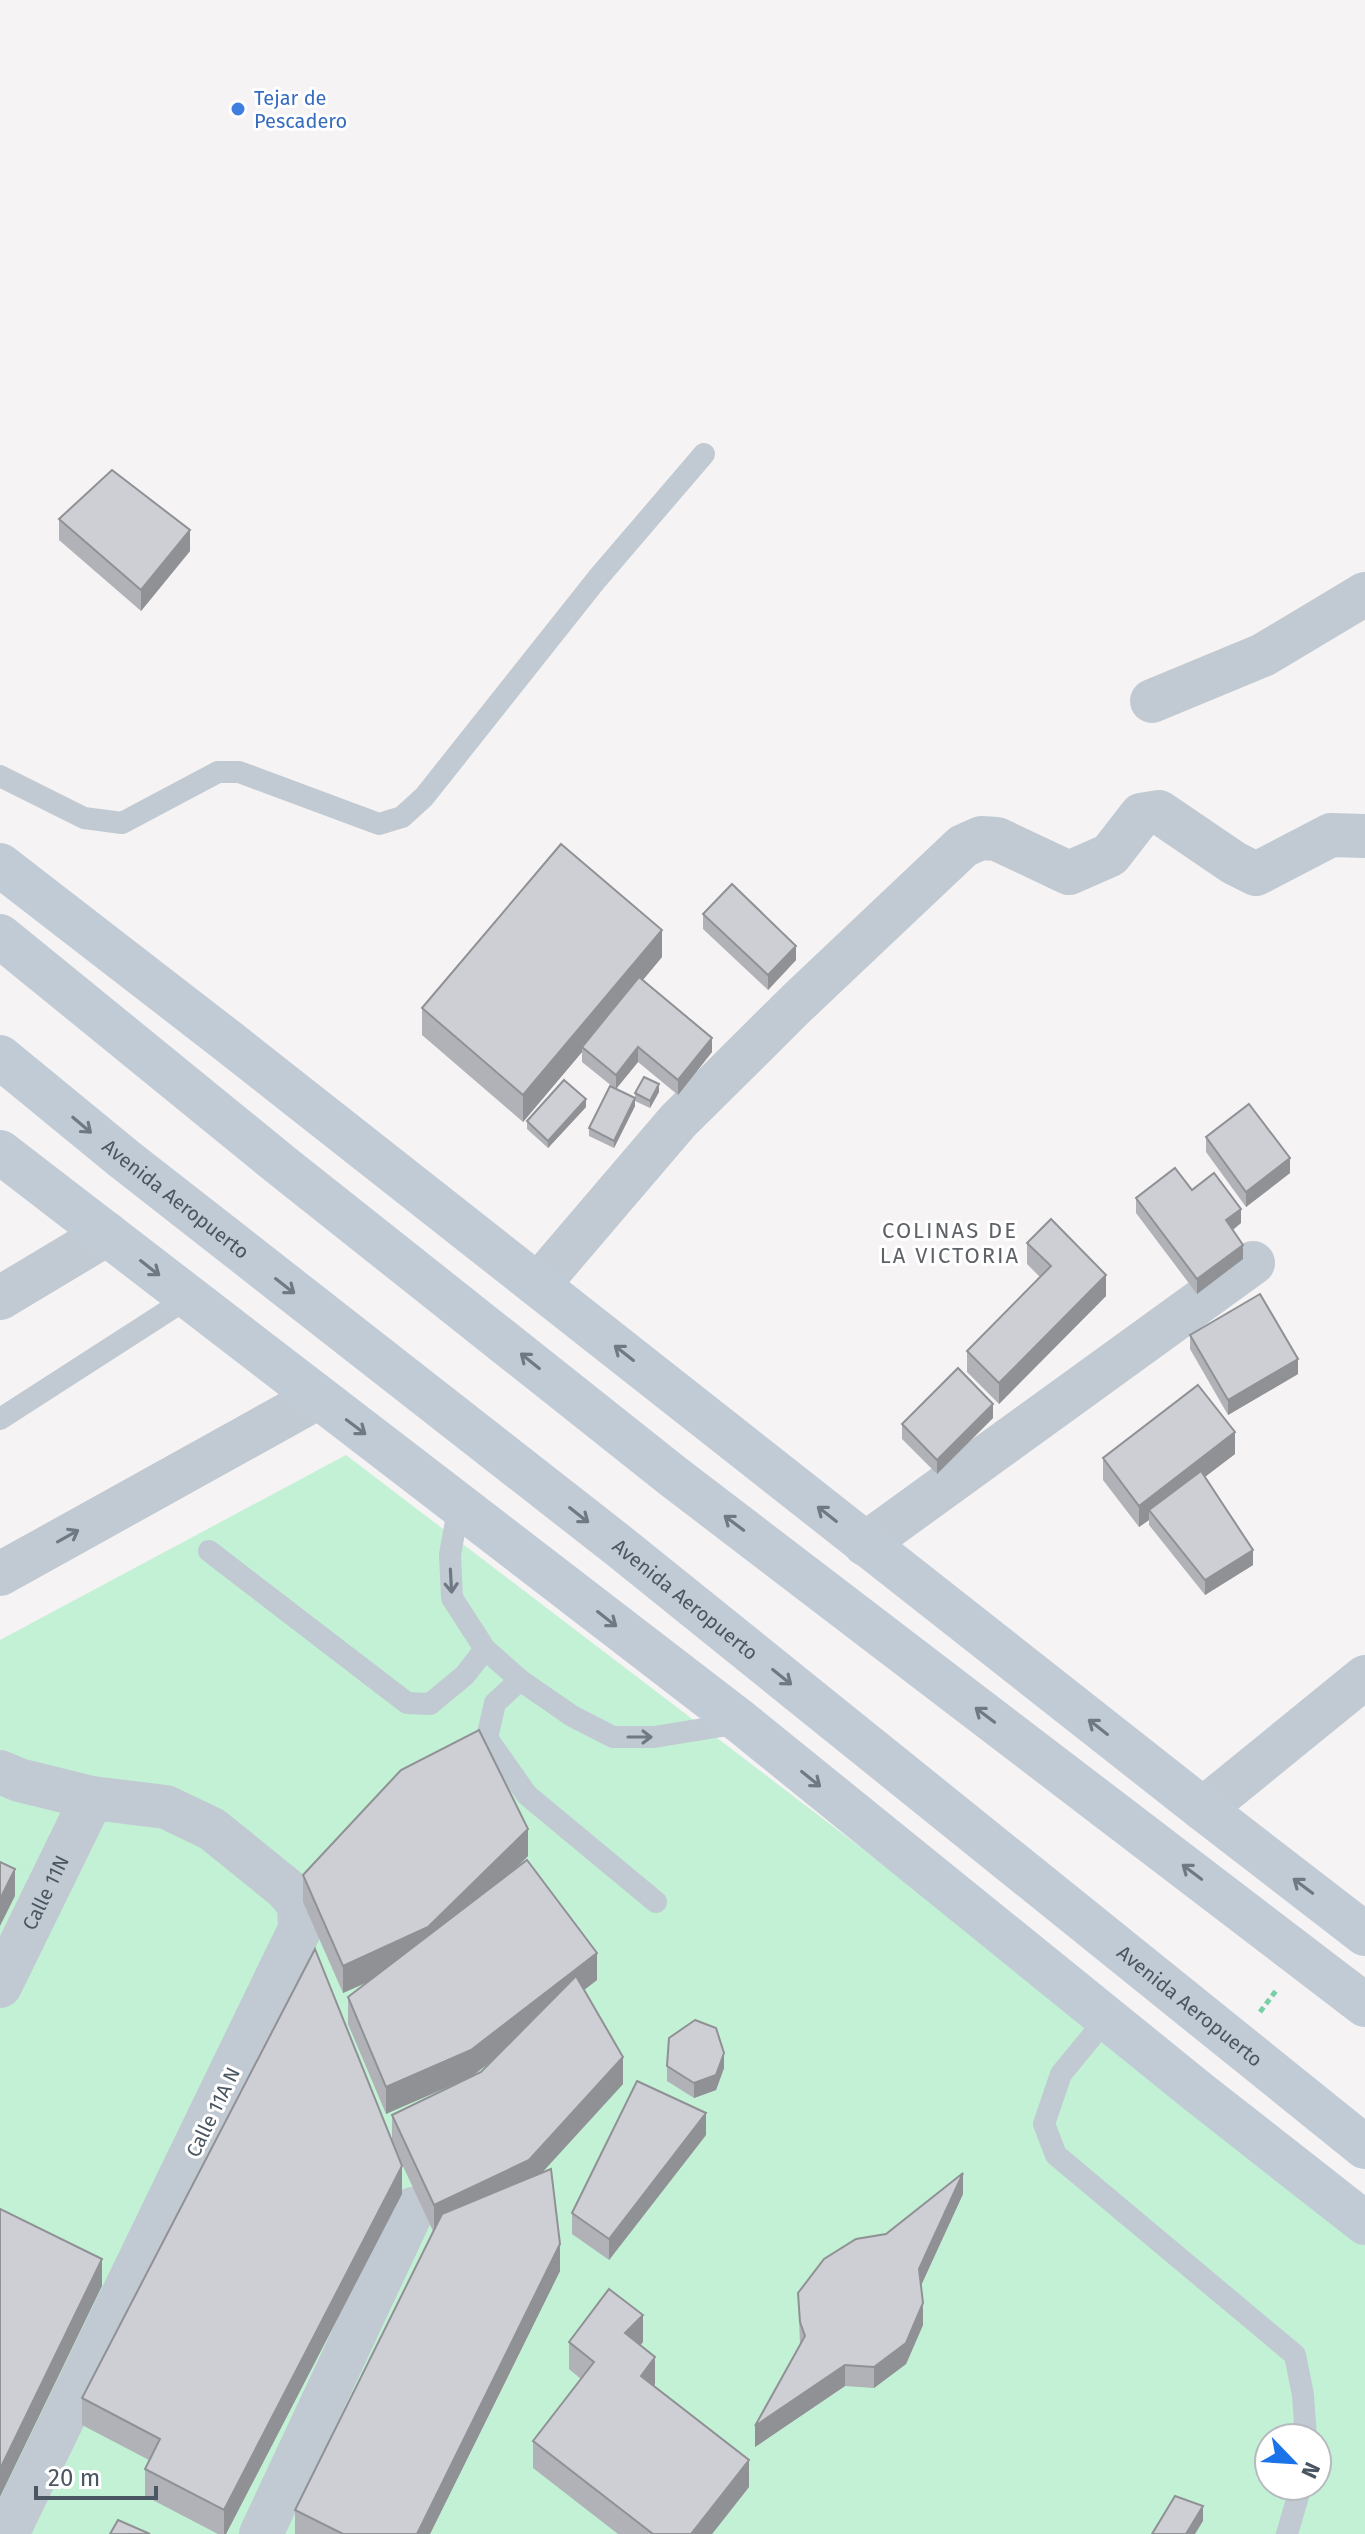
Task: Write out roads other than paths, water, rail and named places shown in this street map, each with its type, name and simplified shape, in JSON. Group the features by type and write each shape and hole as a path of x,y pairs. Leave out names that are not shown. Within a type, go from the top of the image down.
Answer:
{"main road":[{"path":"0,865 1203,1809 1360,1922"},
{"path":"0,936 281,1165 674,1477 1365,2005"},
{"name":"Avenida Aeropuerto","path":"0,1057 209,1227 529,1476 1365,2147"},
{"path":"0,1102 45,1095"},
{"path":"0,1152 741,1722 1365,2223"},
{"path":"281,1165 372,1154"},
{"path":"366,1230 372,1154"},
{"path":"459,1504 467,1428"},
{"path":"459,1504 529,1476"}],"street":[{"path":"1152,701 1263,655 1365,594"},
{"path":"538,1285 678,1121 963,846 981,838 997,839 1069,873 1110,855 1141,815 1159,812 1234,863 1256,874 1331,835 1365,836"},
{"path":"0,1298 107,1234"},
{"path":"865,1544 1253,1263"},
{"path":"0,1574 317,1398"},
{"path":"1203,1809 1365,1677"},
{"name":"Calle 11A N","path":"0,1772 19,1780 92,1798 166,1807 212,1829 285,1888 299,1904 300,1929 7,2534"},
{"name":"Calle 11N","path":"0,1986 92,1798"},
{"path":"261,2534 413,2209"}],"lane":[{"path":"0,776 84,818 122,823 218,772 239,772 379,824 402,817 424,797 597,579 704,454"},
{"path":"0,1419 188,1298"},
{"path":"459,1504 450,1555 452,1598 485,1649 520,1680 572,1716 613,1737 654,1737 741,1722"},
{"path":"209,1551 407,1703 430,1704 465,1675 485,1649"},
{"path":"520,1680 495,1703 487,1738 527,1795 656,1902"},
{"path":"1107,2018 1061,2074 1044,2124 1056,2155 1295,2355 1305,2422"},
{"path":"1287,2534 1296,2502"}],"place":[{"name":"Tejar de Pescadero","path":"238,109"}],"district":[{"name":"COLINAS DE LA VICTORIA","path":"950,1242"}]}
